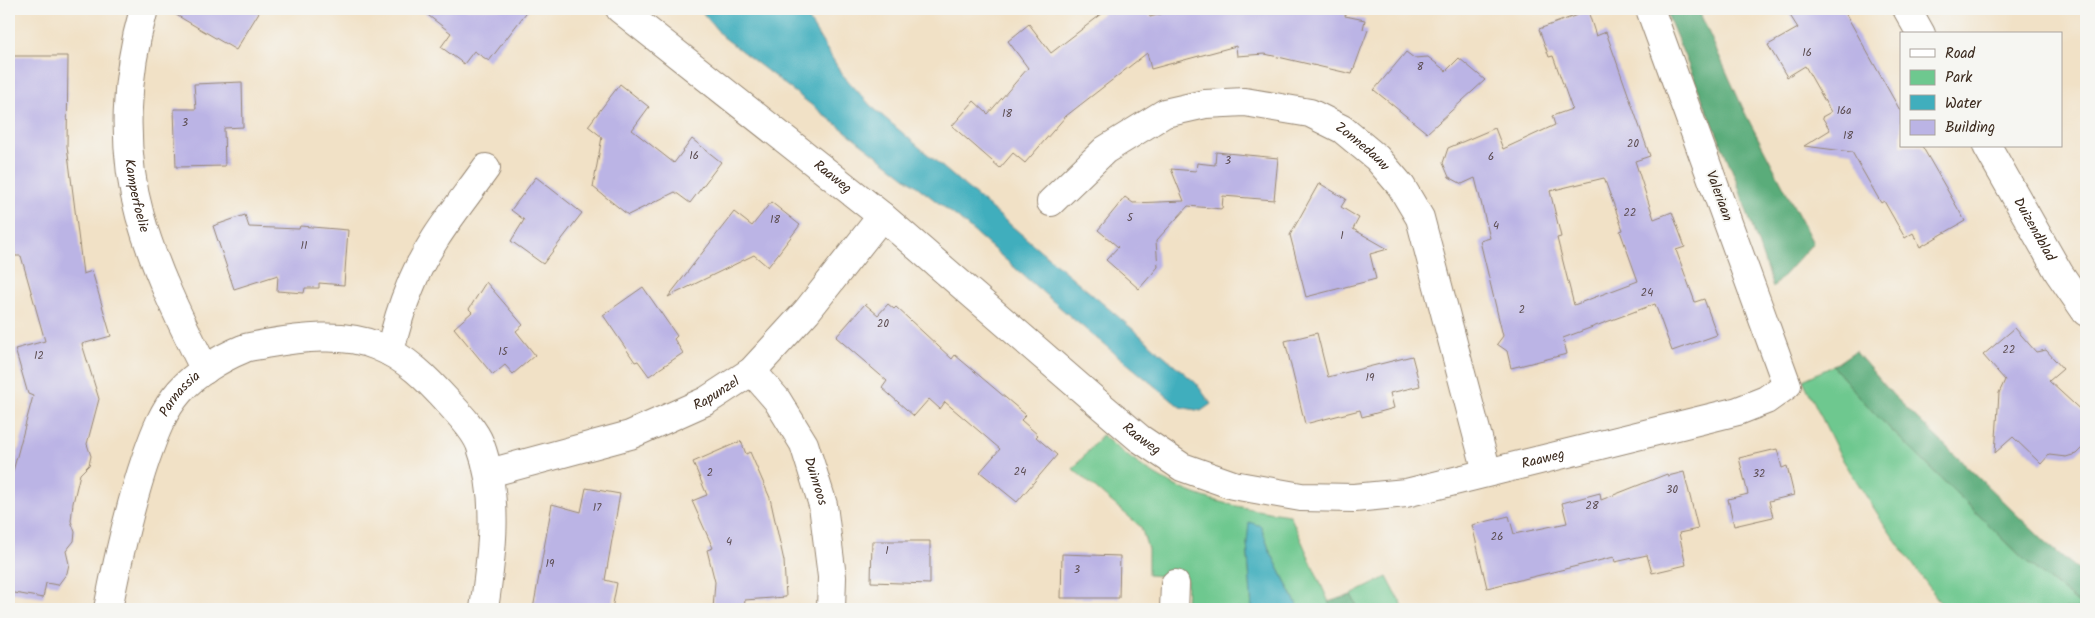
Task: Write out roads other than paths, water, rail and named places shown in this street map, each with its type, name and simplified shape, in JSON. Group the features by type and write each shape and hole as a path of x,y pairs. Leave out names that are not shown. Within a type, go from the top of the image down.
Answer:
{"street":[{"name":"Kamperfoelie","path":"144,9 136,36 129,89 129,158 140,215 146,233 168,294 205,370"},
{"name":"Raaweg","path":"620,9 882,216 1139,438 1182,467 1233,485 1301,497 1354,498 1406,493 1738,410 1766,400 1787,384"},
{"name":"Valeriaan","path":"1650,9 1787,384"},
{"path":"1907,9 1920,32"},
{"name":"Zonnedauw","path":"1051,202 1105,150 1165,112 1206,104 1245,102 1310,113 1342,129 1377,158 1401,186 1420,218 1487,472"},
{"name":"Duizendblad","path":"1988,148 2059,273 2086,312"},
{"path":"390,352 399,316 410,285 434,240 486,168"},
{"name":"Rapunzel","path":"489,473 630,435 706,401 752,371 806,311 882,216"},
{"name":"Parnassia","path":"108,609 124,527 158,425 180,391 205,370 244,348 290,340 338,338 376,345 409,363 459,415 479,442 489,473 494,523 491,563 484,609"},
{"name":"Duinroos","path":"752,371 777,400 804,444 823,505 832,578 831,609"}],"water":[{"path":"704,9 802,9 842,74 871,106 1196,383 1211,404 1201,411 1180,407 1072,318 958,218 722,36 703,13"},
{"path":"1249,522 1261,526 1269,549 1299,609 1252,609 1247,543"}]}
